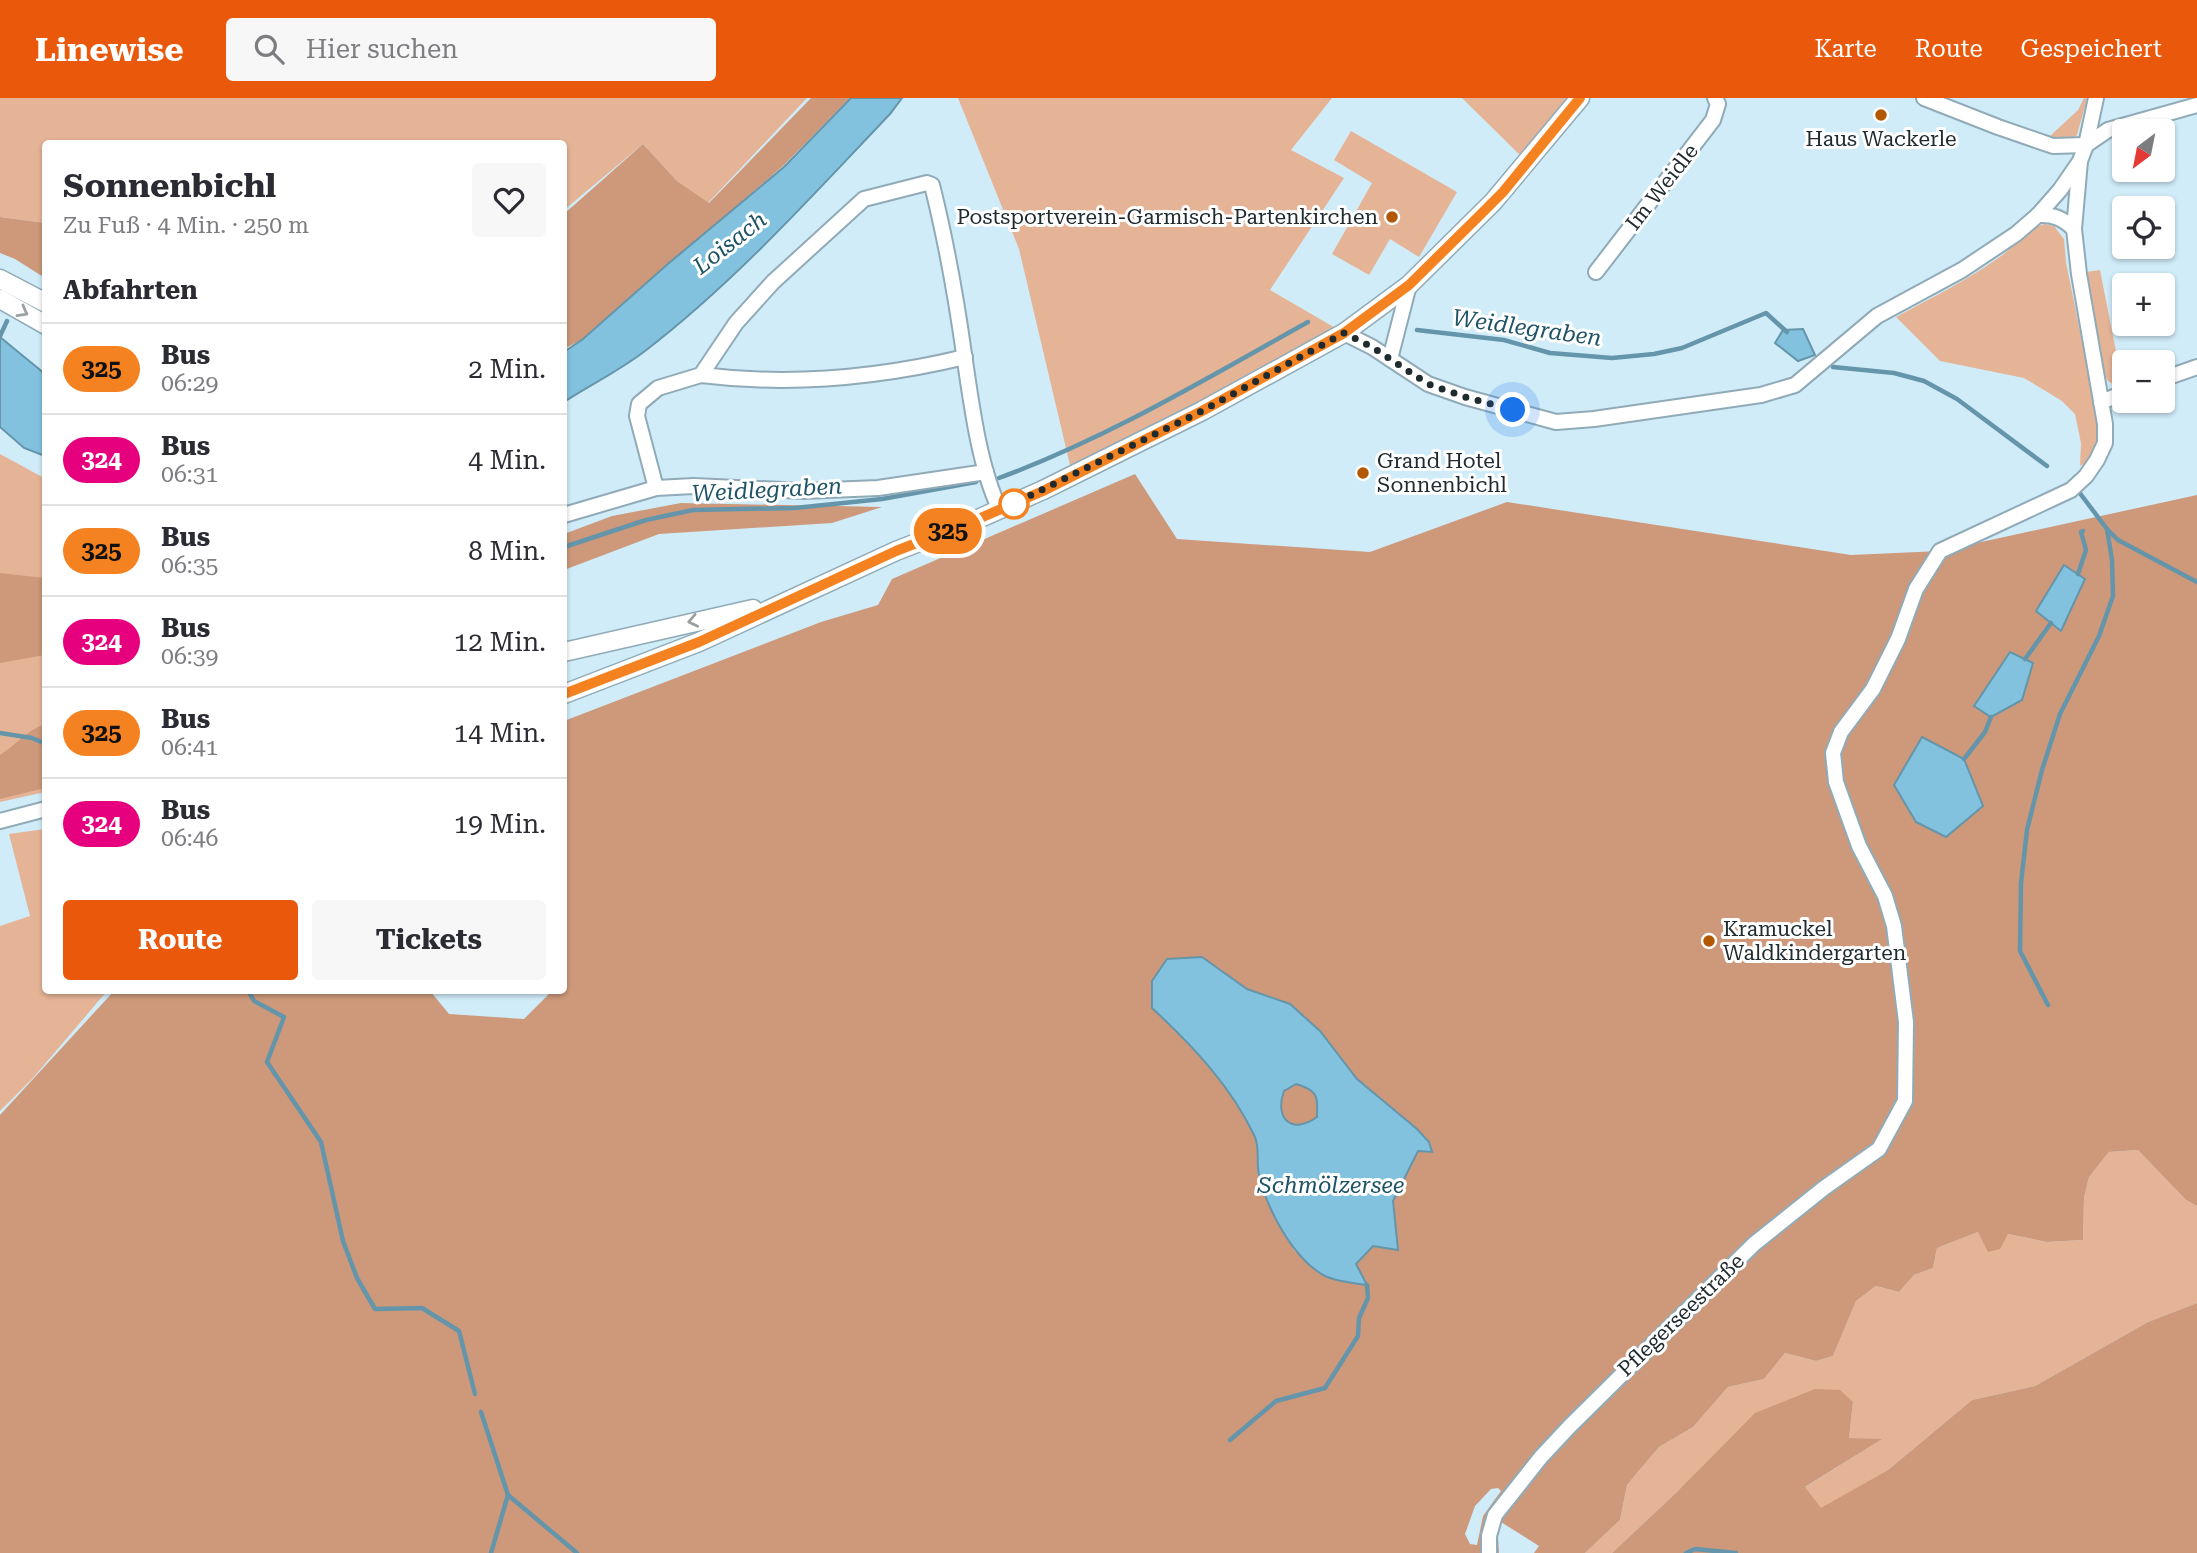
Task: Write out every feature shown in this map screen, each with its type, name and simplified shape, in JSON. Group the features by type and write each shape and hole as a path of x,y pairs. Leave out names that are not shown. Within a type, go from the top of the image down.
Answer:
{"main road":[{"path":"567,693 699,642 896,551 1000,510 1202,411 1344,333 1409,285 1503,192 1580,98"},
{"path":"0,279 42,301"},
{"path":"0,299 42,323"},
{"path":"567,651 784,602"}],"street":[{"name":"Im Weidle","path":"1596,272 1713,120 1718,104 1715,98"},
{"path":"1924,98 2053,145 2086,145 2108,130 2197,105"},
{"path":"1344,333 1428,384 1556,422 1761,395 1795,384 1877,316 1962,270 2038,215 2080,161 2096,98"},
{"path":"2080,161 2074,229 2079,275 2101,402 2112,398"},
{"path":"701,375 736,323 773,282 864,199 928,183 932,185 950,262 986,472 1000,510"},
{"path":"2038,215 2050,215 2064,220 2074,229"},
{"path":"1390,359 1409,285"},
{"path":"656,488 637,416 639,404 658,388 701,375 744,379 838,378 913,369 965,357"},
{"path":"2175,375 2197,367"},
{"name":"Pflegerseestraße","path":"1489,1553 1489,1536 1495,1515 1541,1457 1626,1368 1754,1244 1824,1188 1879,1149 1905,1101 1906,1022 1894,926 1885,896 1859,846 1836,782 1833,753 1841,732 1873,690 1898,639 1916,589 1940,551 2039,506 2078,485 2097,460 2105,443 2101,402"},
{"path":"567,514 656,488 735,487 804,491 878,488 986,472"},
{"path":"0,821 42,810"}],"shaded area":[{"path":"0,98 807,98 708,203 677,181 643,144 567,207 567,140 42,140 42,223 0,217"},
{"path":"811,98 850,98 783,166 583,339 567,347 567,211 643,144 677,181 709,203"},
{"path":"958,98 1332,98 1291,150 1344,178 1270,290 1344,333 1101,462 1070,465 1019,249"},
{"path":"1462,98 1580,98 1527,162"},
{"path":"2084,98 2087,99 2077,135 2071,139 2048,138 2078,110"},
{"path":"1351,131 1457,192 1419,257 1390,239 1369,275 1332,254 1372,183 1334,160"},
{"path":"0,217 42,223 42,276 0,253"},
{"path":"2045,224 2054,226 2064,239 2066,262 2099,426 2093,458 2080,466 2081,443 2075,414 2062,401 2024,378 1940,361 1896,317 1976,273 2027,233"},
{"path":"2100,270 2116,350 2112,350 2112,384 2103,372 2086,287 2086,272"},
{"path":"0,454 42,477 42,793 0,802"},
{"path":"1135,474 1177,539 1370,552 1507,502 1851,555 1940,551 2197,495 2197,1206 2186,1200 2138,1150 2109,1152 2089,1177 2084,1198 2083,1240 2047,1242 2008,1234 2000,1249 1988,1252 1978,1232 1937,1248 1933,1268 1914,1275 1899,1292 1876,1286 1856,1301 1833,1356 1816,1361 1785,1353 1764,1379 1728,1387 1693,1427 1659,1447 1627,1485 1620,1520 1585,1553 1534,1553 1539,1546 1501,1522 1499,1553 0,1553 0,1115 111,994 432,994 449,1014 524,1019 549,994 567,994 567,720 821,622 878,605 892,579","holes":["1202,957 1247,989 1290,1004 1320,1031 1357,1079 1384,1104 1418,1151 1393,1201 1397,1250 1373,1246 1356,1265 1367,1285 1295,1251 1273,1214 1258,1174 1257,1141 1232,1094 1203,1059 1152,1007","1498,1488 1501,1491 1483,1516 1477,1545 1470,1544 1465,1534 1475,1506 1491,1489"]},
{"path":"681,503 882,507 832,523 659,534 567,569 567,533 612,516"},
{"path":"0,573 42,578 42,656 0,663"},
{"path":"42,726 42,789 0,799 0,755"},
{"path":"42,829 42,994 104,994 33,1078 0,1111 0,926 30,916 9,834"},
{"path":"1296,1084 1309,1089 1315,1095 1317,1104 1317,1117 1300,1124 1287,1121 1281,1109 1284,1091"},
{"path":"2138,1150 2186,1200 2197,1206 2197,1303 2148,1322 2035,1386 1972,1400 1888,1470 1821,1509 1804,1488 1880,1440 1849,1438 1853,1402 1679,1490 1612,1553 1585,1553 1620,1520 1627,1485 1659,1447 1693,1427 1728,1387 1764,1379 1785,1353 1816,1361 1833,1356 1856,1301 1876,1286 1899,1292 1914,1275 1933,1268 1937,1248 1978,1232 2008,1234 2047,1242 2083,1240 2084,1198 2089,1177 2109,1152"},
{"path":"2197,1303 2197,1553 1612,1553 1755,1413 1815,1389 1840,1390 1853,1402 1849,1438 1882,1439 1805,1487 1821,1508 1888,1470 1972,1400 2035,1386 2148,1322"}],"water":[{"name":"Loisach","path":"851,98 902,98 802,207 710,296 635,358 567,400 567,350 784,167"},
{"path":"1803,329 1815,355 1798,361 1775,343 1783,330"},
{"path":"0,337 42,372 42,455 24,448 0,427"},
{"path":"2064,565 2085,579 2061,631 2036,611"},
{"path":"2010,652 2033,663 2022,700 1991,717 1974,706"},
{"path":"1922,737 1964,759 1983,806 1946,837 1916,822 1894,785"},
{"name":"Schmölzersee","path":"1202,957 1247,989 1290,1004 1320,1031 1357,1079 1429,1142 1432,1152 1418,1151 1393,1201 1398,1250 1373,1246 1356,1264 1367,1285 1325,1276 1302,1258 1283,1232 1263,1188 1258,1170 1255,1137 1245,1118 1210,1068 1152,1008 1152,981 1167,959","holes":["1296,1084 1313,1092 1317,1104 1317,1117 1300,1124 1287,1121 1281,1109 1284,1091"]}],"waterway":[{"name":"Weidlegraben","path":"1417,330 1504,340 1550,353 1612,358 1682,348 1766,313 1787,332"},
{"path":"0,336 7,321"},
{"name":"Weidlegraben","path":"999,478 1118,426 1308,322"},
{"name":"Weidlegraben","path":"1833,367 1894,373 1924,381 1957,399 2047,466"},
{"name":"Weidlegraben","path":"567,546 646,520 693,510 795,508 882,499 976,482"},
{"path":"2079,492 2118,540 2197,582"},
{"path":"2048,1005 2020,951 2021,883 2027,830 2060,714 2099,636 2113,596 2112,560 2107,529"},
{"path":"2078,574 2086,550 2081,532 2083,531"},
{"path":"2025,659 2051,623"},
{"path":"1964,759 1985,732 1991,717"},
{"path":"0,733 42,742"},
{"path":"250,994 254,1001 284,1017 267,1062 321,1142 343,1241 357,1278 375,1309 422,1308 459,1331 475,1394"},
{"path":"1230,1440 1276,1401 1325,1388 1358,1336 1359,1318 1368,1298 1367,1285"},
{"path":"481,1412 508,1495 491,1553"},
{"path":"508,1495 577,1553"},
{"path":"1686,1553 1695,1549 1736,1553"}],"bus line":[{"name":"325","path":"567,693 699,642 896,551 1043,491 1202,411 1344,333 1409,285 1476,219 1503,192 1580,98"}],"place":[{"name":"Haus Wackerle","path":"1881,115"},
{"name":"Postsportverein-Garmisch-Partenkirchen","path":"1392,217"},
{"name":"Grand Hotel Sonnenbichl","path":"1363,473"},
{"name":"Kramuckel Waldkindergarten","path":"1709,941"}],"route":[{"path":"1014,504 1011,505 1202,411 1344,333 1372,347 1428,384 1513,410"}]}
